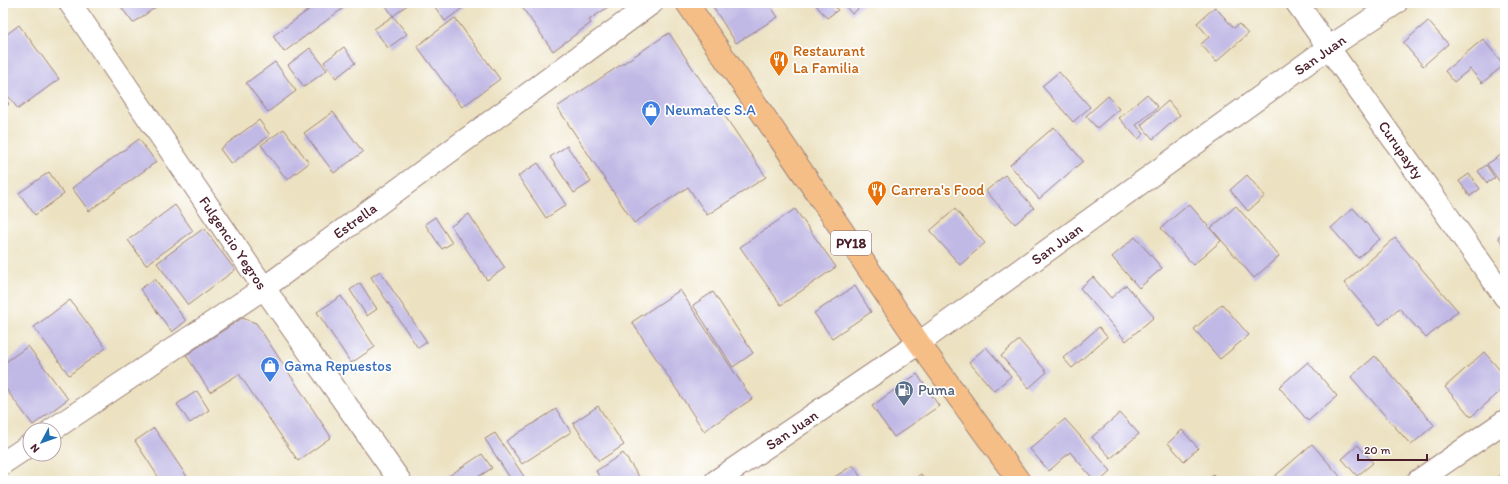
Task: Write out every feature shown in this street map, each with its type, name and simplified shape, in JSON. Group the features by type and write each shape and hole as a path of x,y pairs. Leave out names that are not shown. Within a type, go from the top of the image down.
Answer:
{"highway":[{"name":"PY18","path":"687,3 919,343 1019,481"}],"street":[{"name":"Fulgencio Yegros","path":"70,3 264,288 400,481"},
{"name":"Estrella","path":"62,423 264,288 652,3"},
{"name":"Curupayty","path":"1297,3 1505,297"},
{"name":"San Juan","path":"716,481 919,343 1328,48 1396,3"},
{"path":"1418,481 1505,421"},
{"path":"3,463 22,450"}],"building":[{"path":"118,3 158,3 159,5 133,23"},
{"path":"318,3 350,3 284,52 273,36"},
{"path":"384,3 410,3 393,16"},
{"path":"432,3 469,3 445,21"},
{"path":"519,3 614,3 589,20 591,23 553,51"},
{"path":"715,3 768,3 778,17 736,43 713,7"},
{"path":"814,3 832,3 838,10 827,18"},
{"path":"843,3 865,3 852,14"},
{"path":"1215,7 1234,28 1239,24 1248,34 1216,62 1201,44 1209,37 1197,23"},
{"path":"393,16 407,34 388,48 374,29"},
{"path":"455,18 500,79 462,107 417,46"},
{"path":"1428,21 1448,44 1423,66 1403,43"},
{"path":"19,25 59,79 18,109 3,89 3,37"},
{"name":"Neumatec S.A","path":"669,33 766,177 707,215 688,187 634,223 557,107"},
{"path":"1483,39 1504,65 1482,83 1470,69 1454,82 1445,71"},
{"path":"344,47 355,63 336,78 324,62"},
{"path":"310,48 327,70 304,87 288,65"},
{"path":"275,62 296,91 268,112 246,83"},
{"path":"1059,72 1090,107 1073,122 1042,86"},
{"path":"1147,94 1158,107 1136,125 1144,134 1138,139 1119,118"},
{"path":"3,96 9,104 3,109"},
{"path":"1108,96 1119,109 1097,128 1086,116"},
{"path":"1168,101 1180,115 1153,139 1141,125"},
{"path":"333,112 363,152 334,173 304,133"},
{"path":"259,120 270,135 231,164 220,149"},
{"path":"1054,127 1083,161 1039,199 1010,165"},
{"path":"284,129 309,163 287,180 261,145"},
{"path":"139,139 156,162 89,211 72,188"},
{"path":"567,146 591,182 574,193 550,157"},
{"path":"1501,155 1505,161 1505,189 1487,164"},
{"path":"538,163 566,205 546,218 518,176"},
{"path":"1486,165 1495,178 1487,183 1478,171"},
{"path":"49,172 64,194 35,215 19,193"},
{"path":"1469,174 1480,189 1470,196 1459,181"},
{"path":"1005,175 1034,208 1015,224 986,191"},
{"path":"1247,175 1265,196 1248,211 1230,190"},
{"path":"1189,204 1221,241 1193,265 1161,228"},
{"path":"175,205 193,231 146,265 128,240"},
{"path":"1236,206 1279,256 1254,278 1211,228"},
{"path":"1353,208 1380,239 1358,258 1331,228"},
{"path":"795,209 836,267 781,305 740,247"},
{"path":"955,209 985,243 960,265 930,231"},
{"path":"469,214 505,268 487,280 451,226"},
{"path":"435,217 452,243 442,249 425,224"},
{"path":"204,228 235,270 188,305 157,263"},
{"path":"1505,232 1505,247 1498,237"},
{"path":"1135,237 1162,268 1139,288 1112,257"},
{"path":"1395,238 1458,311 1426,338 1399,308 1380,325 1344,283"},
{"path":"380,271 427,342 418,348 371,277"},
{"path":"1093,277 1111,298 1126,285 1154,317 1126,341 1080,288"},
{"path":"155,279 186,321 172,332 140,289"},
{"path":"360,283 377,309 367,316 350,290"},
{"path":"855,286 871,312 832,338 814,313"},
{"path":"680,290 752,399 704,431 632,322"},
{"path":"713,292 753,353 733,367 693,305"},
{"path":"341,296 375,347 351,363 317,312"},
{"path":"70,300 106,348 69,375 34,327"},
{"path":"1222,304 1249,335 1220,359 1194,329"},
{"name":"Gama Repuestos","path":"242,318 256,323 331,437 298,461 239,374 210,392 186,355"},
{"path":"1099,327 1107,337 1072,368 1063,358"},
{"path":"1019,340 1047,372 1029,388 1001,356"},
{"path":"28,346 68,399 37,422 31,422 3,385 3,364"},
{"path":"986,347 1011,376 994,391 969,362"},
{"path":"1484,352 1505,376 1505,387 1471,417 1445,387"},
{"path":"1375,356 1434,425 1411,445 1351,377"},
{"path":"1308,362 1337,396 1308,421 1279,387"},
{"path":"917,374 939,406 894,437 872,406"},
{"path":"197,391 209,410 190,423 177,404"},
{"path":"598,406 624,445 599,461 573,423"},
{"path":"556,409 571,432 522,464 506,441"},
{"path":"1120,413 1139,434 1111,458 1092,437"},
{"path":"1065,419 1111,471 1100,481 1095,481 1070,452 1049,471 1030,449"},
{"path":"154,428 190,481 161,481 135,441"},
{"path":"1182,430 1198,448 1184,461 1168,443"},
{"path":"495,433 527,481 512,481 485,439"},
{"path":"1312,444 1344,481 1269,481 1288,465"},
{"path":"1358,445 1373,463 1357,476 1342,459"},
{"path":"623,453 642,481 602,481 596,471"},
{"path":"482,454 492,468 472,481 441,481"},
{"path":"853,465 863,481 835,481 833,478"},
{"path":"1503,473 1505,481 1494,481"},
{"path":"921,474 926,481 911,481"},
{"path":"1213,474 1219,481 1206,481"}],"place":[{"name":"Restaurant La Familia","path":"779,77"},
{"name":"Neumatec S.A","path":"651,127"},
{"name":"Carrera's Food","path":"877,207"},
{"name":"Gama Repuestos","path":"270,383"},
{"name":"Puma","path":"904,407"}]}
